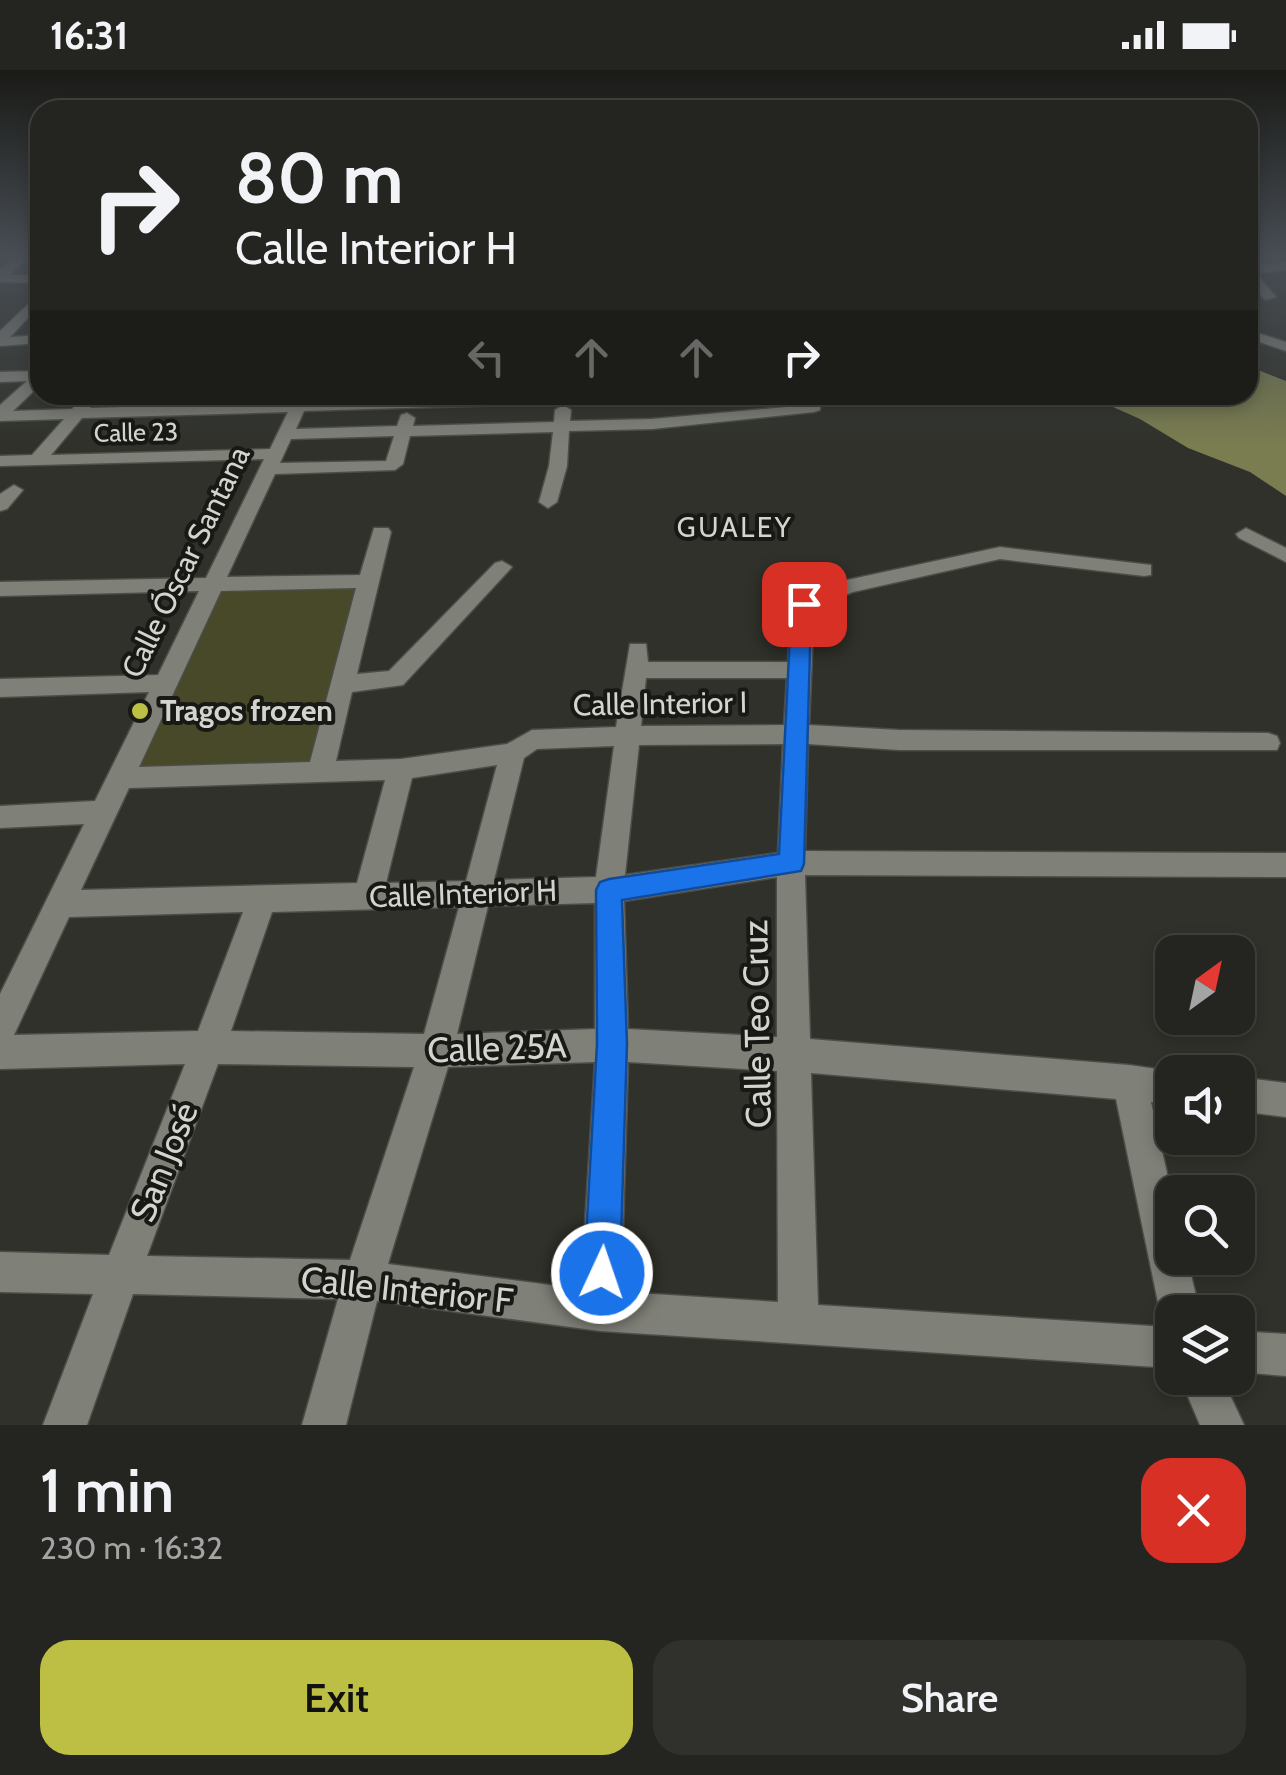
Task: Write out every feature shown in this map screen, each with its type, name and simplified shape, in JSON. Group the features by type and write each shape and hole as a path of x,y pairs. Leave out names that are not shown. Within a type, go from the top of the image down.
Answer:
{"street":[{"path":"0,340 18,319"},
{"path":"1258,338 1286,348"},
{"path":"0,340 30,340"},
{"path":"0,377 30,377"},
{"path":"0,415 30,386"},
{"path":"37,460 85,405"},
{"path":"138,435 157,405"},
{"path":"0,415 78,414 138,435 208,425 285,405"},
{"name":"Calle Óscar Santana","path":"0,1029 9,987 58,904 298,405"},
{"path":"403,431 410,405"},
{"path":"483,427 486,405"},
{"path":"548,502 564,424 563,405"},
{"path":"652,430 653,405"},
{"path":"284,434 564,424 652,430 814,407"},
{"name":"Calle 23","path":"0,460 37,460 138,435 208,425 270,462 389,466 394,464 403,431"},
{"path":"0,505 14,490"},
{"path":"321,770 380,532"},
{"path":"1246,534 1286,556"},
{"name":"Calle Teo Cruz","path":"798,1324 792,864 804,604 847,587 1000,553 1144,570"},
{"path":"342,684 394,679 502,568"},
{"path":"0,590 368,581"},
{"path":"600,1311 612,1044 609,890 636,660 798,670"},
{"path":"0,688 165,683"},
{"name":"Calle Interior I","path":"118,778 401,769 513,753 532,740 626,736 798,734 899,740 1268,743"},
{"path":"324,1425 363,1280 436,1051 513,753"},
{"path":"368,896 401,769"},
{"path":"0,816 102,812"},
{"name":"Calle Interior H","path":"58,904 609,890 792,864 1286,865"},
{"name":"San José","path":"66,1425 117,1274 211,1047 262,899"},
{"name":"Calle 25A","path":"0,1052 211,1047 436,1051 612,1044 797,1054 1155,1085"},
{"path":"1130,1082 1176,1295"},
{"path":"1255,1096 1286,1100"},
{"name":"Calle Interior F","path":"0,1272 363,1280 600,1311 1155,1347"},
{"path":"1255,1353 1286,1355"},
{"path":"1209,1395 1222,1425"}],"shaded area":[{"path":"1258,370 1286,381 1286,496 1250,472 1188,448 1108,405 1258,405"},
{"path":"361,585 315,763 130,770 218,588"}],"place":[{"name":"Tragos frozen","path":"140,711"}],"district":[{"name":"GUALEY","path":"735,527"}],"route":[{"path":"602,1273 612,1044 609,890 792,864 804,604"}]}
